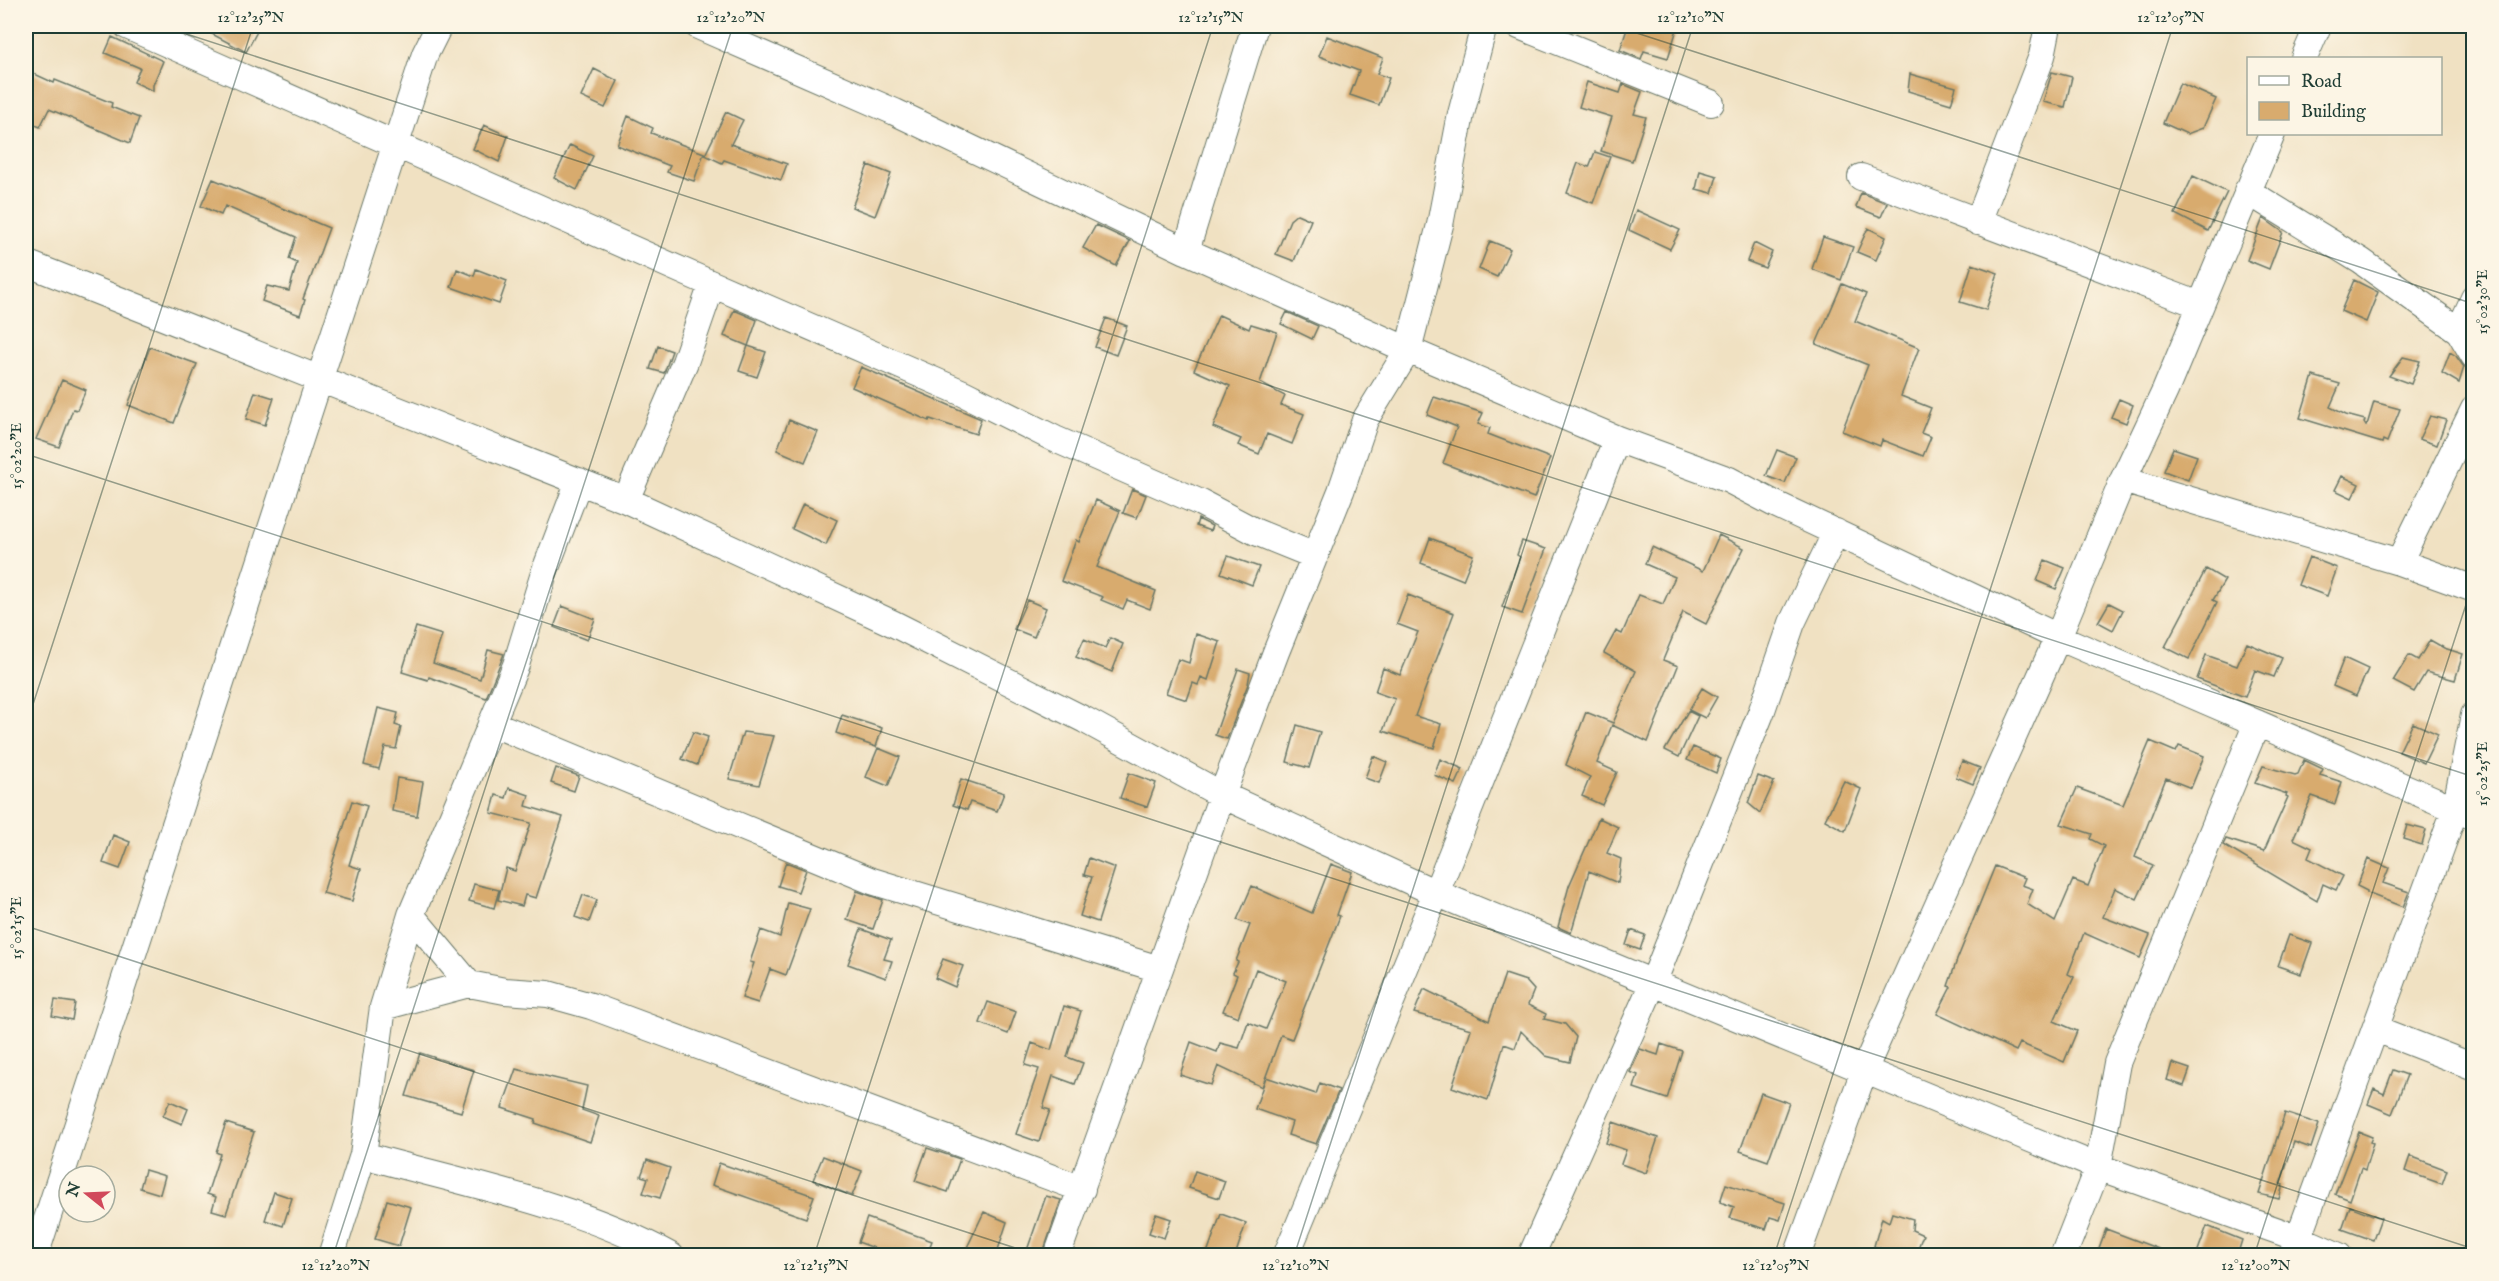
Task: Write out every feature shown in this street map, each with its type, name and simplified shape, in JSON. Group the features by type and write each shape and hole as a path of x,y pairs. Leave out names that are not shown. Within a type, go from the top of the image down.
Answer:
{"street":[{"path":"127,26 963,393 1055,439 1201,503 1256,532 1315,556"},
{"path":"35,1256 395,145 425,54 439,26"},
{"path":"698,26 895,112 1186,251 1407,350 1617,439 1730,480 2058,637 2464,814"},
{"path":"1186,251 1255,26"},
{"path":"1058,1256 1222,795 1276,652 1341,491 1365,420 1407,350 1440,225 1461,114 1484,26"},
{"path":"1519,26 1711,103"},
{"path":"1978,222 2042,56 2048,26"},
{"path":"2304,57 2318,26"},
{"path":"1797,1256 1865,1068 2058,637 2123,480 2165,391 2272,135"},
{"path":"1861,177 2200,305"},
{"path":"2247,191 2361,261 2460,331 2474,356"},
{"path":"26,263 626,500 894,624 1085,720 1222,795 1436,892 2295,1247 2339,1256"},
{"path":"626,500 685,362 712,284"},
{"path":"2460,331 2474,298"},
{"path":"2399,562 2474,409"},
{"path":"1286,1256 1436,892 1617,439"},
{"path":"2123,480 2399,562 2474,589"},
{"path":"331,1256 363,1155 383,1007 411,915 516,665 544,573 579,481"},
{"path":"1532,1256 1653,983 1761,713 1792,623 1836,532"},
{"path":"2295,1247 2376,1029 2464,814 2474,715"},
{"path":"491,723 872,881 1159,969"},
{"path":"2063,1256 2098,1167 2117,1063 2257,723"},
{"path":"411,915 469,984"},
{"path":"383,1007 469,984 505,992 548,994 591,1006 1082,1189"},
{"path":"2376,1029 2474,1067"},
{"path":"363,1155 556,1208 637,1237 671,1256"}],"building":[{"path":"197,26 260,26 246,52"},
{"path":"1628,26 1678,26 1668,58 1644,51 1641,59 1620,50"},
{"path":"1327,36 1383,58 1377,74 1389,78 1379,105 1350,95 1359,71 1319,56"},
{"path":"112,37 163,61 153,85 153,91 134,82 140,68 105,53"},
{"path":"594,69 618,81 605,108 581,97"},
{"path":"26,70 54,83 55,80 112,103 111,107 139,118 130,143 49,109 40,127 26,121"},
{"path":"2052,72 2072,77 2065,107 2043,102"},
{"path":"1910,74 1956,87 1951,104 1908,91"},
{"path":"1587,82 1620,93 1623,84 1642,92 1634,114 1646,117 1632,161 1601,151 1612,117 1579,107"},
{"path":"2180,83 2216,99 2203,128 2187,134 2163,123"},
{"path":"726,112 743,120 731,144 787,164 781,180 724,160 722,163 705,155"},
{"path":"628,116 653,128 651,133 704,153 694,181 667,172 670,166 617,145"},
{"path":"484,125 508,136 499,162 473,149"},
{"path":"570,145 593,156 577,190 554,178"},
{"path":"1595,152 1610,157 1593,203 1567,193 1578,163 1589,167"},
{"path":"868,165 891,174 875,216 852,207"},
{"path":"1700,171 1717,176 1712,193 1696,189"},
{"path":"2193,176 2227,192 2208,231 2175,214"},
{"path":"213,179 329,228 303,299 305,300 300,315 262,301 267,286 289,291 297,263 289,259 296,237 225,206 221,215 201,206"},
{"path":"1861,193 1887,203 1881,217 1856,207"},
{"path":"1636,210 1680,230 1670,249 1629,230"},
{"path":"1297,214 1311,220 1294,261 1276,254 1290,220"},
{"path":"2263,218 2283,232 2269,269 2247,260"},
{"path":"1096,225 1130,241 1116,266 1083,248"},
{"path":"1868,228 1886,237 1876,260 1857,252"},
{"path":"1823,237 1853,247 1841,280 1812,269"},
{"path":"1490,241 1510,249 1497,277 1479,269"},
{"path":"1754,243 1772,252 1765,268 1747,261"},
{"path":"1972,264 1998,273 1986,310 1960,302"},
{"path":"457,269 474,276 476,269 507,281 499,304 451,287"},
{"path":"2354,280 2378,292 2366,322 2341,311"},
{"path":"1842,284 1866,294 1855,321 1919,348 1901,396 1931,408 1921,433 1931,437 1923,456 1882,440 1880,446 1842,431 1868,365 1816,344"},
{"path":"734,310 757,320 748,346 724,336"},
{"path":"1287,312 1318,326 1312,339 1281,324"},
{"path":"1219,315 1249,329 1251,324 1277,332 1260,383 1285,396 1281,405 1304,414 1292,444 1267,434 1259,454 1238,445 1241,439 1213,427 1230,386 1194,370"},
{"path":"1106,318 1127,326 1116,355 1095,347"},
{"path":"658,346 672,351 664,373 650,369"},
{"path":"748,346 766,352 757,377 739,371"},
{"path":"150,347 197,364 174,423 128,405"},
{"path":"2450,352 2464,367 2459,383 2442,373"},
{"path":"2403,357 2420,361 2411,384 2389,376"},
{"path":"861,367 981,419 976,434 930,419 929,421 852,387"},
{"path":"2313,376 2340,384 2330,407 2346,415 2365,420 2364,423 2367,425 2374,402 2400,409 2387,442 2383,440 2382,443 2300,418"},
{"path":"62,380 86,390 77,410 73,409 59,447 36,439"},
{"path":"255,392 274,398 265,425 246,419"},
{"path":"1434,397 1483,413 1478,424 1490,428 1488,434 1550,458 1534,498 1443,463 1457,427 1427,415"},
{"path":"2119,399 2133,405 2126,423 2111,417"},
{"path":"2430,416 2446,420 2437,445 2419,439"},
{"path":"789,420 818,432 805,462 777,450"},
{"path":"2173,448 2197,456 2188,480 2164,471"},
{"path":"1777,450 1796,457 1785,483 1766,476"},
{"path":"2342,476 2359,484 2352,498 2335,490"},
{"path":"1132,489 1146,495 1137,518 1123,513"},
{"path":"1096,500 1120,511 1097,567 1156,591 1150,609 1127,600 1123,609 1101,600 1103,597 1061,581 1076,540 1079,542"},
{"path":"803,504 837,520 826,545 792,529"},
{"path":"1198,519 1212,526 1210,531 1196,526"},
{"path":"1719,535 1744,548 1706,624 1683,612 1663,660 1678,666 1648,742 1612,725 1597,763 1617,772 1602,805 1582,796 1590,777 1566,765 1586,712 1613,723 1636,671 1604,653 1616,631 1622,634 1639,595 1663,604 1675,577 1645,564 1652,547 1703,571"},
{"path":"1430,538 1473,555 1463,580 1421,563"},
{"path":"1522,541 1546,549 1522,614 1502,607 1520,557 1517,555"},
{"path":"1228,556 1259,567 1252,585 1221,573"},
{"path":"2309,557 2337,568 2327,596 2298,585"},
{"path":"2045,560 2065,568 2056,589 2037,581"},
{"path":"2206,569 2225,580 2213,600 2217,602 2189,659 2165,647"},
{"path":"1408,595 1454,613 1415,716 1441,724 1434,748 1383,731 1395,699 1375,692 1383,668 1400,675 1418,632 1397,624"},
{"path":"1027,600 1046,608 1034,637 1014,629"},
{"path":"2109,603 2123,610 2113,630 2098,622"},
{"path":"562,606 595,619 587,640 554,627"},
{"path":"416,627 442,635 433,663 480,679 488,650 504,654 486,698 429,677 428,680 402,672"},
{"path":"1196,634 1220,642 1208,680 1201,677 1198,685 1193,683 1187,700 1166,693 1178,659 1189,663"},
{"path":"1110,638 1123,644 1112,672 1076,657 1084,639 1105,648"},
{"path":"2430,640 2444,648 2463,654 2455,680 2426,672 2414,692 2393,681 2409,655 2418,660"},
{"path":"2247,643 2282,658 2274,677 2255,670 2245,697 2197,679 2206,655 2237,666"},
{"path":"2344,658 2368,669 2356,696 2333,686"},
{"path":"1238,669 1250,673 1227,739 1215,735"},
{"path":"1702,688 1717,697 1705,718 1689,710"},
{"path":"378,708 398,713 395,725 401,727 396,749 385,747 379,769 364,765"},
{"path":"1688,711 1698,716 1679,757 1665,750"},
{"path":"842,715 882,728 876,747 836,733"},
{"path":"2413,723 2438,734 2424,763 2399,752"},
{"path":"1297,725 1320,732 1309,768 1287,762"},
{"path":"693,732 708,737 697,765 682,759"},
{"path":"743,732 774,736 759,785 729,779"},
{"path":"2150,741 2176,752 2179,746 2204,756 2191,788 2166,778 2135,857 2153,865 2137,899 2115,888 2103,917 2150,935 2140,958 2084,933 2068,974 2074,977 2054,1021 2077,1031 2064,1062 2020,1043 2016,1051 1937,1014 1951,987 1948,986 1957,960 1995,866 2025,878 2022,885 2033,889 2027,904 2055,922 2073,880 2088,886 2104,846 2090,839 2092,834 2061,824 2077,788 2123,805"},
{"path":"1693,747 1721,759 1716,773 1687,760"},
{"path":"878,748 900,757 888,786 866,777"},
{"path":"1373,756 1387,762 1379,783 1365,778"},
{"path":"1440,759 1463,769 1456,784 1434,775"},
{"path":"2304,760 2323,769 2320,775 2342,782 2335,804 2312,796 2293,839 2312,848 2308,858 2343,876 2336,890 2323,884 2317,901 2223,845 2226,839 2264,851 2288,797 2287,794 2255,783 2263,766 2295,775 2298,774"},
{"path":"1962,761 1980,768 1973,784 1956,777"},
{"path":"556,768 579,776 574,791 551,783"},
{"path":"1129,773 1156,783 1147,807 1120,798"},
{"path":"1758,776 1774,782 1760,813 1748,803"},
{"path":"397,778 423,782 417,816 392,811"},
{"path":"961,779 1004,793 997,811 970,802 967,810 953,805"},
{"path":"1844,781 1861,789 1845,831 1825,820"},
{"path":"509,788 529,795 526,806 563,817 536,898 525,895 522,906 498,900 506,868 515,871 531,823 491,813 496,795 506,798"},
{"path":"352,801 367,806 349,865 361,869 352,901 323,893"},
{"path":"1599,818 1618,827 1607,853 1621,859 1618,883 1589,871 1571,933 1558,927 1569,886"},
{"path":"2407,825 2426,830 2422,845 2403,839"},
{"path":"113,835 130,842 120,869 103,863"},
{"path":"1089,858 1115,868 1098,922 1080,916 1092,877 1084,875"},
{"path":"2368,859 2389,868 2383,883 2409,892 2403,907 2367,893 2357,886"},
{"path":"786,862 806,870 798,892 778,886"},
{"path":"1331,864 1352,872 1337,915 1340,916 1292,1039 1281,1035 1262,1087 1218,1066 1211,1085 1180,1075 1191,1042 1217,1052 1220,1043 1239,1048 1248,1022 1266,1029 1286,981 1256,969 1238,1017 1223,1011 1237,975 1233,973 1238,962 1236,961 1250,925 1237,920 1252,886 1312,913"},
{"path":"474,884 499,890 494,908 469,901"},
{"path":"857,891 883,900 873,929 847,920"},
{"path":"583,895 597,900 589,922 575,917"},
{"path":"788,903 810,909 786,975 770,969 758,1003 742,998 754,963 750,962 761,930 780,937"},
{"path":"861,929 891,940 884,959 892,961 886,978 848,964"},
{"path":"1631,930 1645,935 1640,950 1626,945"},
{"path":"2289,935 2312,943 2301,974 2278,966"},
{"path":"943,959 963,966 955,987 935,978"},
{"path":"1505,974 1526,981 1534,990 1528,1005 1546,1014 1544,1019 1565,1024 1576,1037 1570,1062 1546,1056 1521,1031 1515,1048 1504,1044 1488,1100 1452,1087 1471,1029 1414,1013 1424,989 1489,1021"},
{"path":"55,1000 75,1003 72,1020 52,1016"},
{"path":"988,1002 1016,1012 1008,1034 980,1023"},
{"path":"1064,1006 1081,1011 1067,1057 1083,1063 1075,1084 1053,1076 1043,1108 1050,1110 1039,1142 1016,1134 1039,1069 1025,1065 1032,1043 1051,1050"},
{"path":"1661,1044 1682,1051 1667,1099 1634,1088 1638,1075 1630,1072 1640,1049 1658,1055"},
{"path":"420,1053 474,1070 461,1112 406,1096"},
{"path":"2172,1063 2190,1069 2184,1086 2167,1080"},
{"path":"516,1069 587,1086 582,1110 599,1116 590,1142 535,1123 536,1119 502,1108"},
{"path":"2393,1070 2407,1075 2392,1114 2368,1104 2374,1089 2384,1094"},
{"path":"1266,1077 1316,1094 1320,1083 1339,1090 1316,1144 1288,1135 1292,1122 1255,1109"},
{"path":"1761,1093 1789,1103 1768,1161 1740,1151"},
{"path":"170,1101 188,1109 182,1124 163,1116"},
{"path":"2285,1113 2319,1124 2311,1148 2294,1142 2280,1184 2283,1185 2279,1199 2259,1194"},
{"path":"1613,1122 1658,1138 1646,1173 1621,1164 1626,1150 1606,1143"},
{"path":"226,1123 254,1132 226,1214 212,1210 216,1197 207,1194 220,1154 216,1152"},
{"path":"2359,1132 2372,1137 2370,1142 2373,1143 2365,1170 2361,1168 2350,1200 2335,1194"},
{"path":"927,1148 960,1159 948,1192 915,1181"},
{"path":"823,1156 862,1171 852,1196 813,1180"},
{"path":"2410,1156 2447,1170 2442,1184 2405,1171"},
{"path":"647,1160 670,1168 660,1198 643,1193 648,1178 641,1176"},
{"path":"719,1163 814,1196 806,1218 712,1185"},
{"path":"145,1170 165,1176 160,1194 140,1188"},
{"path":"1195,1171 1225,1181 1219,1198 1189,1188"},
{"path":"1726,1184 1785,1203 1780,1220 1770,1217 1766,1229 1730,1218 1734,1207 1720,1202"},
{"path":"274,1192 292,1198 283,1226 265,1220"},
{"path":"1046,1196 1061,1200 1042,1256 1025,1256"},
{"path":"387,1200 411,1207 399,1246 375,1239"},
{"path":"2350,1206 2381,1218 2373,1240 2342,1229"},
{"path":"984,1212 1007,1222 996,1256 963,1256"},
{"path":"1892,1213 1913,1219 1912,1230 1923,1235 1915,1256 1901,1256 1874,1246 1882,1218 1889,1222"},
{"path":"1156,1214 1171,1219 1164,1238 1149,1233"},
{"path":"1221,1214 1246,1223 1235,1256 1206,1256"},
{"path":"867,1218 932,1241 926,1256 896,1256 858,1242"},
{"path":"2207,1226 2242,1240 2237,1256 2196,1256"},
{"path":"2106,1229 2172,1254 2172,1256 2096,1256"}]}
